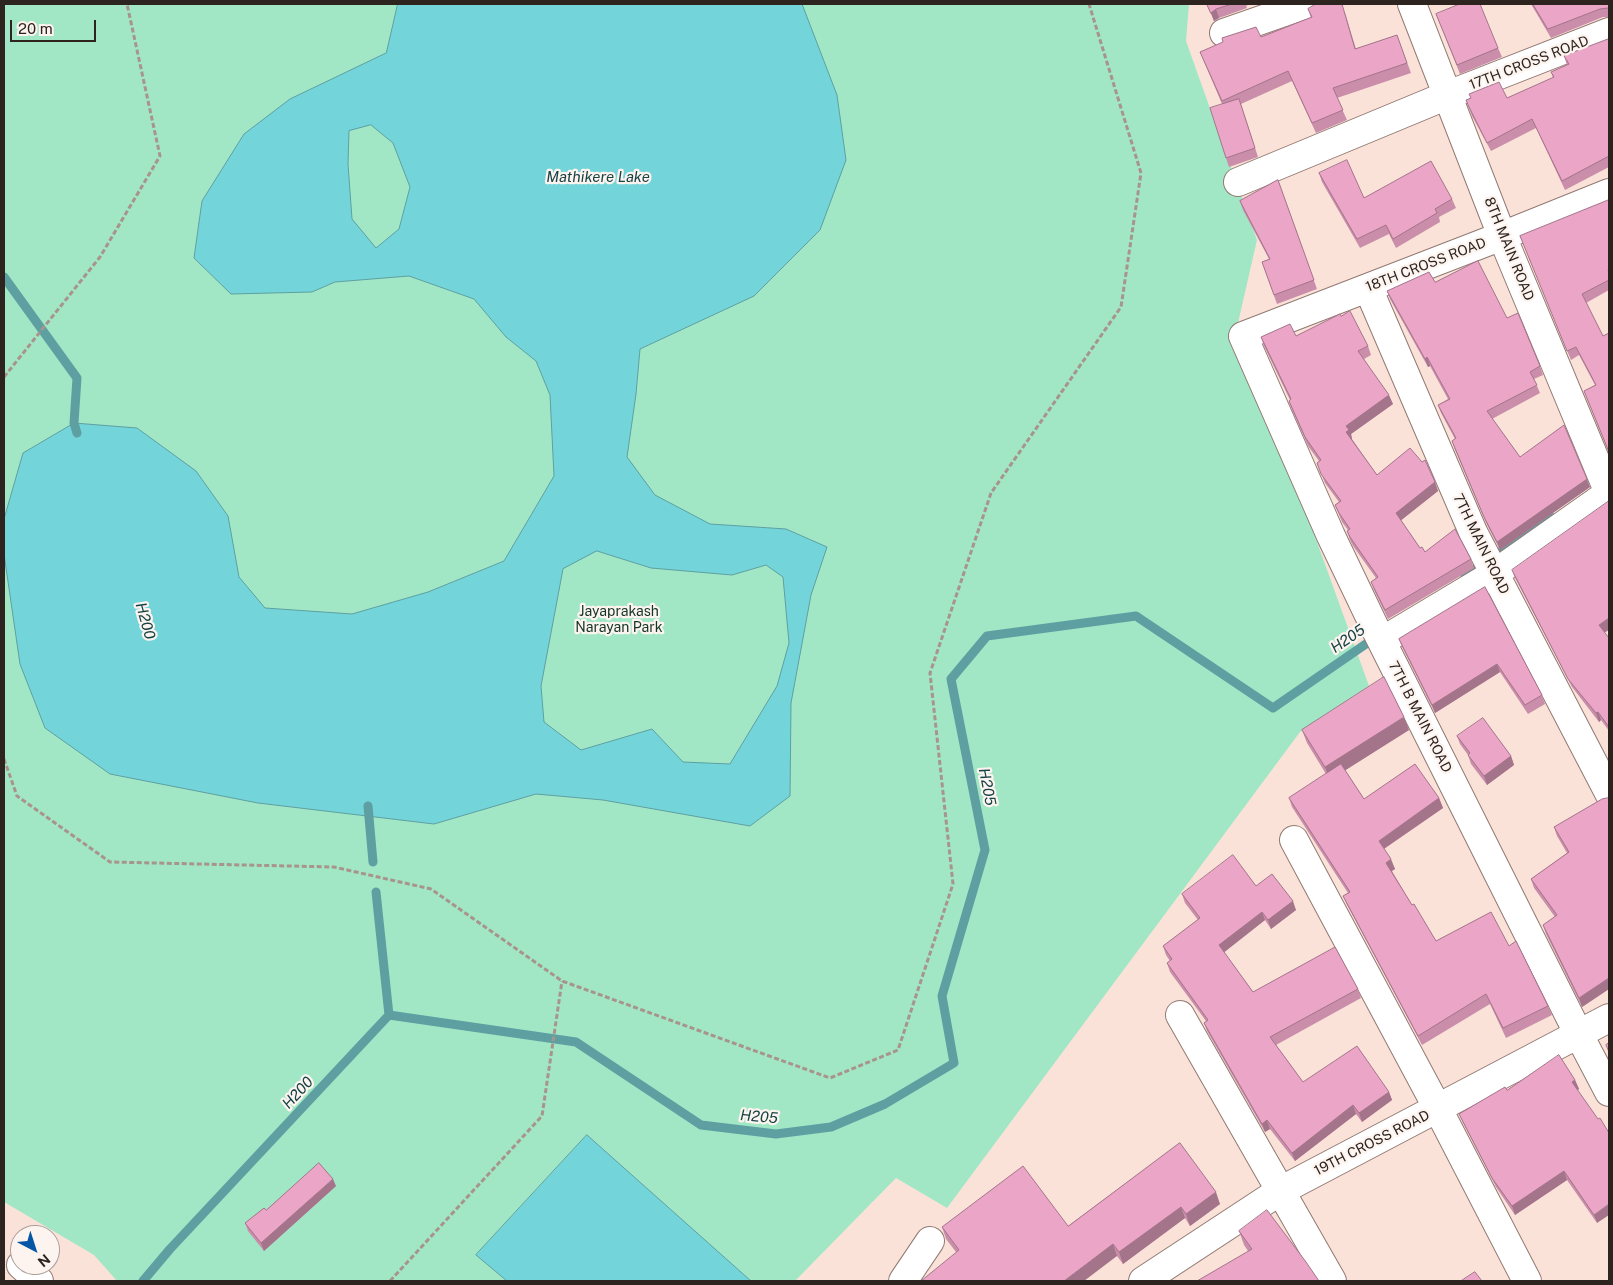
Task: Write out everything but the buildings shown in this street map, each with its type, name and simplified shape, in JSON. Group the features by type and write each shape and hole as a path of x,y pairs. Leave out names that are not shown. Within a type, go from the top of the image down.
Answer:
{"street":[{"path":"1224,34 1306,4"},
{"name":"8TH MAIN ROAD","path":"1412,4 1502,236 1606,487"},
{"name":"17TH CROSS ROAD","path":"1238,182 1448,95 1609,32"},
{"name":"18TH CROSS ROAD","path":"1243,336 1609,193"},
{"name":"7TH MAIN ROAD","path":"1368,288 1473,532 1609,793"},
{"name":"7TH B MAIN ROAD","path":"1243,336 1331,536 1379,636 1609,1092"},
{"path":"1379,636 1490,565 1606,487"},
{"path":"1294,840 1438,1109 1526,1281"},
{"path":"1180,1015 1332,1281"},
{"name":"19TH CROSS ROAD","path":"1143,1281 1280,1190 1609,1018"},
{"path":"903,1281 930,1241"}],"path":[{"path":"4,377 100,256 160,156 127,4"},
{"path":"4,759 16,796 110,862 334,868 431,889 562,981 830,1078 898,1050 953,884 930,673 991,493 1121,307 1141,173 1089,4"},
{"path":"390,1281 542,1116 562,981"}],"green space":[{"name":"Jayaprakash Narayan Park","path":"4,4 1189,4 1186,41 1257,240 1238,323 1369,686 1300,732 947,1208 896,1178 795,1281 117,1281 94,1255 60,1235 60,1225 43,1225 4,1202"}],"water":[{"name":"Mathikere Lake","path":"398,4 802,4 837,95 846,160 820,230 754,296 640,349 627,457 655,495 710,524 786,529 827,547 811,595 791,703 790,796 750,826 603,800 536,794 434,824 258,803 110,774 45,728 20,664 4,554 4,519 23,453 74,423 137,428 196,471 228,516 239,577 265,608 352,614 428,592 504,561 554,476 550,395 536,361 506,337 474,299 409,276 335,282 312,292 231,294 194,258 202,201 244,134 290,99 386,53","holes":["371,125 393,143 410,187 399,229 376,248 352,219 348,164 349,131","597,551 651,568 732,575 766,565 783,577 789,643 777,686 730,764 683,762 652,729 581,750 544,722 541,686 563,569"]},
{"path":"587,1135 751,1281 507,1281 476,1255"}],"waterway":[{"name":"H200","path":"4,277 77,378 74,423 77,433"},
{"name":"H205","path":"1465,576 1551,517"},
{"name":"H205","path":"389,1015 576,1042 701,1125 776,1134 831,1127 885,1104 954,1063 942,996 985,850 951,679 987,636 1136,616 1273,708 1376,637"},
{"name":"H200","path":"368,806 373,862"},
{"name":"H200","path":"143,1281 170,1249 389,1015 376,892"}]}
